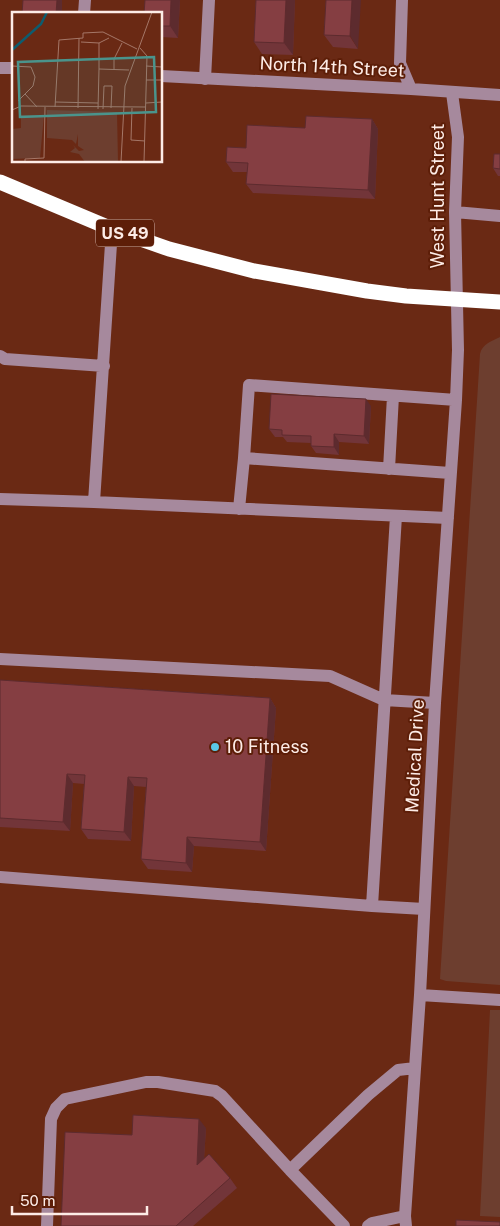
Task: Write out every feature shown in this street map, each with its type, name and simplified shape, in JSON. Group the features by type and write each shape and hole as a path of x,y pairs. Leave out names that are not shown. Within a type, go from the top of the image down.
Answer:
{"highway":[{"name":"US 49","path":"0,182 112,229 169,249 254,271 406,296 500,302"}],"street":[{"path":"205,79 209,0"},
{"path":"402,0 400,63 411,89"},
{"name":"North 14th Street","path":"162,76 500,95"},
{"name":"West Hunt Street","path":"452,93 458,137 455,212 456,299"},
{"path":"455,212 500,216"},
{"path":"94,502 112,229"},
{"name":"Medical Drive","path":"405,1221 420,995 435,703 456,400 458,350 456,299"},
{"path":"0,356 5,359 104,366"},
{"path":"239,509 249,385 456,400"},
{"path":"389,469 393,396"},
{"path":"244,458 450,473"},
{"path":"0,499 448,518"},
{"path":"372,906 396,516"},
{"path":"0,659 330,676 384,700 435,703"},
{"path":"0,877 424,909"},
{"path":"420,995 500,1000"},
{"path":"290,1170 368,1095 398,1070 415,1068"},
{"path":"47,1226 51,1119 56,1108 64,1099 146,1082 158,1082 214,1091 222,1096 344,1226"},
{"path":"368,1226 372,1223 405,1221"}],"shaded area":[{"path":"500,337 500,985 440,979 480,354 485,345"},
{"path":"490,1010 500,1010 500,1217 480,1216"}],"building":[{"path":"23,0 57,0 56,12 22,12"},
{"path":"145,0 171,0 170,26 162,26 162,12 144,12"},
{"path":"256,0 286,0 284,43 254,42"},
{"path":"326,0 352,0 350,36 324,35"},
{"path":"306,116 372,119 368,190 246,184 248,163 226,162 227,147 246,148 247,125 305,128"},
{"path":"494,154 500,154 500,169 493,168"},
{"path":"271,394 366,399 364,436 334,434 334,447 311,446 311,436 282,435 282,430 269,429"},
{"path":"0,680 270,698 260,842 187,837 186,863 141,859 147,778 128,777 124,832 81,829 85,775 67,774 63,822 0,818"},
{"path":"133,1115 199,1119 197,1165 209,1154 230,1178 176,1226 61,1226 65,1132 132,1135"},
{"path":"456,1220 500,1222 500,1226 456,1226"}],"place":[{"name":"10 Fitness","path":"215,747"}]}
